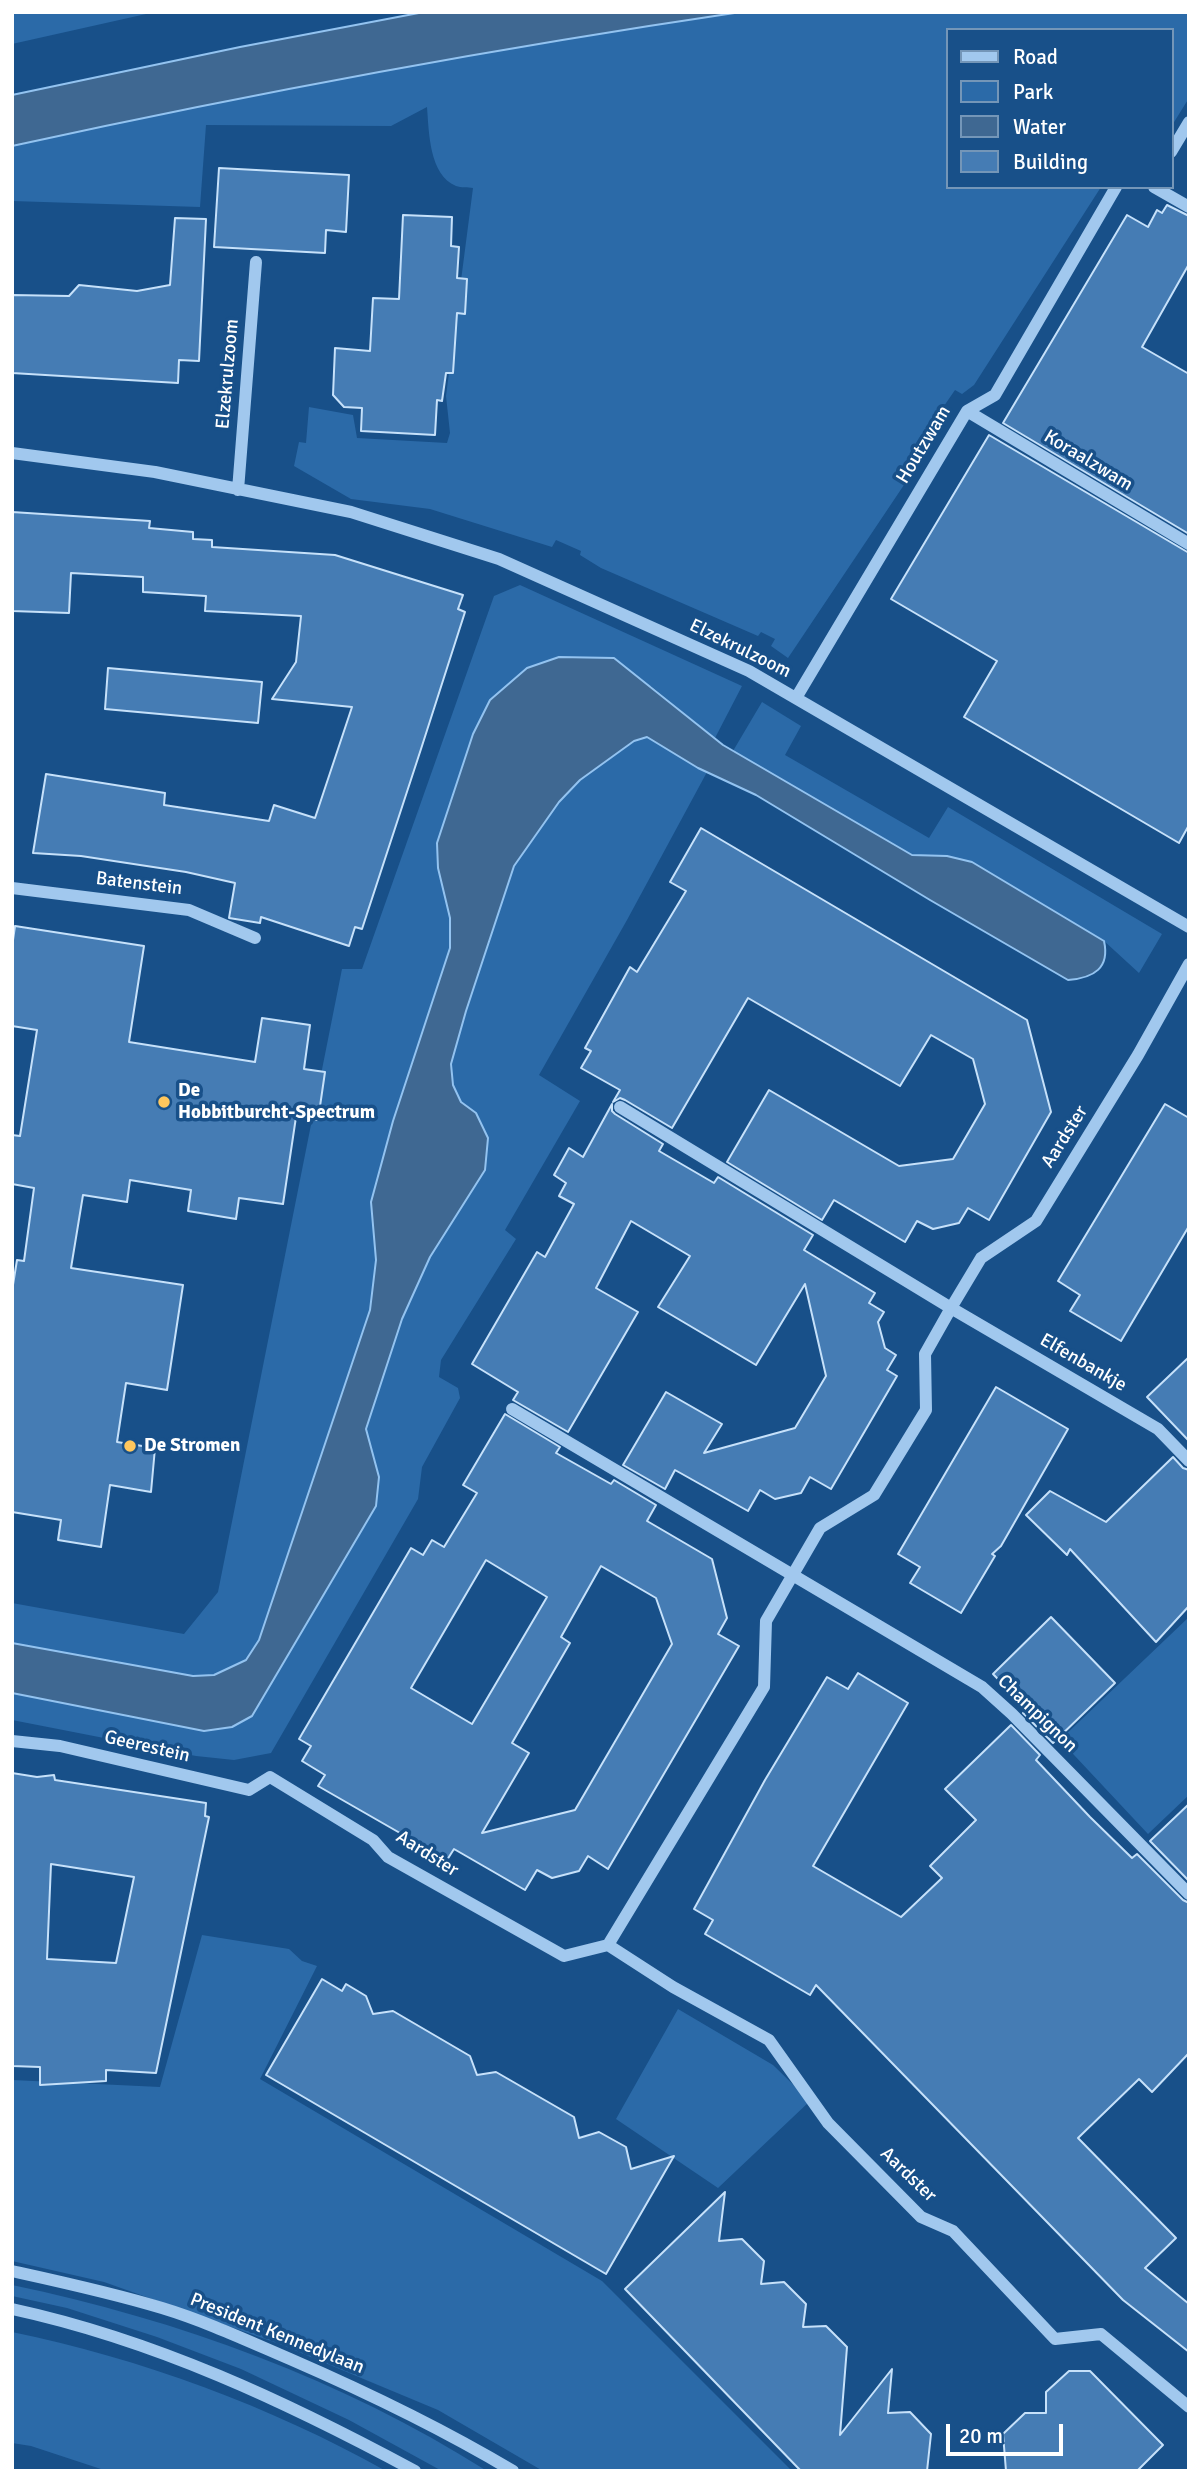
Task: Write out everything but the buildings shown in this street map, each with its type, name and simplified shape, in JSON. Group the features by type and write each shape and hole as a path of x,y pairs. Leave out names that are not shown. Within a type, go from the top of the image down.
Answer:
{"street":[{"path":"1173,149 1189,122"},
{"name":"Houtzwam","path":"796,698 967,411 995,395 1115,189"},
{"path":"1157,189 1189,208"},
{"name":"Elzekrulzoom","path":"238,490 256,262"},
{"name":"Koraalzwam","path":"967,411 1189,544"},
{"name":"Elzekrulzoom","path":"12,453 155,472 351,512 499,559 749,671 1185,925"},
{"name":"Batenstein","path":"12,888 189,910 255,938"},
{"path":"1185,925 1189,911"},
{"name":"Aardster","path":"270,1777 373,1840 388,1857 564,1956 608,1945 764,1687 766,1621 820,1528 874,1495 926,1410 925,1354 951,1308 981,1258 1036,1221 1138,1055 1189,964"},
{"path":"620,1107 951,1308"},
{"name":"Elfenbankje","path":"951,1308 1158,1429 1189,1461"},
{"path":"512,1409 795,1575"},
{"name":"Champignon","path":"795,1575 982,1687 1012,1714 1189,1894"},
{"name":"Geerestein","path":"12,1741 60,1746 250,1790 270,1777"},
{"name":"Aardster","path":"608,1945 673,1987 769,2040 828,2123 921,2217 953,2231 1055,2339 1101,2334 1189,2407"},
{"name":"President Kennedylaan","path":"12,2271 163,2308 251,2342 366,2392 513,2471"},
{"path":"12,2309 63,2320 156,2349 236,2382 341,2431 415,2471"}],"green space":[{"path":"12,12 155,12 12,44"},
{"path":"741,12 1189,12 1189,98 1173,124 1173,28 946,28 946,189 1100,189 974,385 962,394 955,390 935,419 936,427 916,467 788,658 771,646 775,639 761,632 758,636 601,568 580,555 581,551 556,540 552,547 430,509 351,499 294,466 299,442 306,443 309,407 353,415 357,438 447,443 450,433 446,396 473,188 456,186 440,173 432,152 427,107 391,126 206,125 200,207 12,201 12,146 375,73"},
{"path":"520,585 742,686 715,738 651,686 507,687 490,700 473,734 437,843 438,868 450,918 450,948 393,1121 371,1202 376,1260 370,1310 260,1640 246,1660 214,1675 193,1676 12,1643 12,1603 184,1634 218,1592 342,969 362,969 494,596"},
{"path":"762,702 801,726 785,755 929,838 948,807 1162,934 1139,973 1103,940 972,863 947,856 912,855 733,751"},
{"path":"647,737 707,772 539,1075 580,1101 505,1230 516,1239 441,1360 439,1377 458,1388 460,1398 422,1467 418,1499 271,1753 234,1760 196,1756 12,1720 12,1693 204,1731 379,1476 366,1429 402,1319 430,1257 485,1170 476,1113 461,1102 453,1086 451,1064 514,866 559,802 580,780 635,741"},
{"path":"1189,1617 1189,1795 1148,1834 1060,1740"},
{"path":"202,1935 289,1949 302,1961 317,1966 260,2079 602,2281 792,2471 543,2471 438,2410 282,2345 104,2282 12,2261 12,2080 160,2087"},
{"path":"678,2009 773,2065 810,2101 718,2188 616,2119"},
{"path":"12,2285 136,2316 258,2357 375,2408 487,2471 442,2471 349,2420 241,2369 157,2337 67,2308 12,2296"},
{"path":"12,2332 109,2356 204,2387 297,2426 386,2471 107,2471 31,2446 12,2443"}],"water":[{"path":"424,12 741,12 376,73 12,146 12,95"},
{"path":"559,657 614,658 723,745 912,855 947,856 972,862 1104,941 1105,958 1102,965 1092,974 1068,980 756,795 698,768 647,737 634,741 580,780 559,802 514,866 451,1064 453,1085 461,1102 476,1113 488,1138 485,1170 430,1257 402,1319 366,1429 379,1477 376,1506 252,1716 232,1727 204,1731 12,1693 12,1643 193,1676 214,1675 246,1660 259,1640 370,1310 376,1260 371,1202 393,1121 450,948 450,918 438,868 437,843 473,734 490,700 527,668"}],"place":[{"name":"De Hobbitburcht-Spectrum","path":"164,1102"},
{"name":"De Stromen","path":"130,1446"}]}
